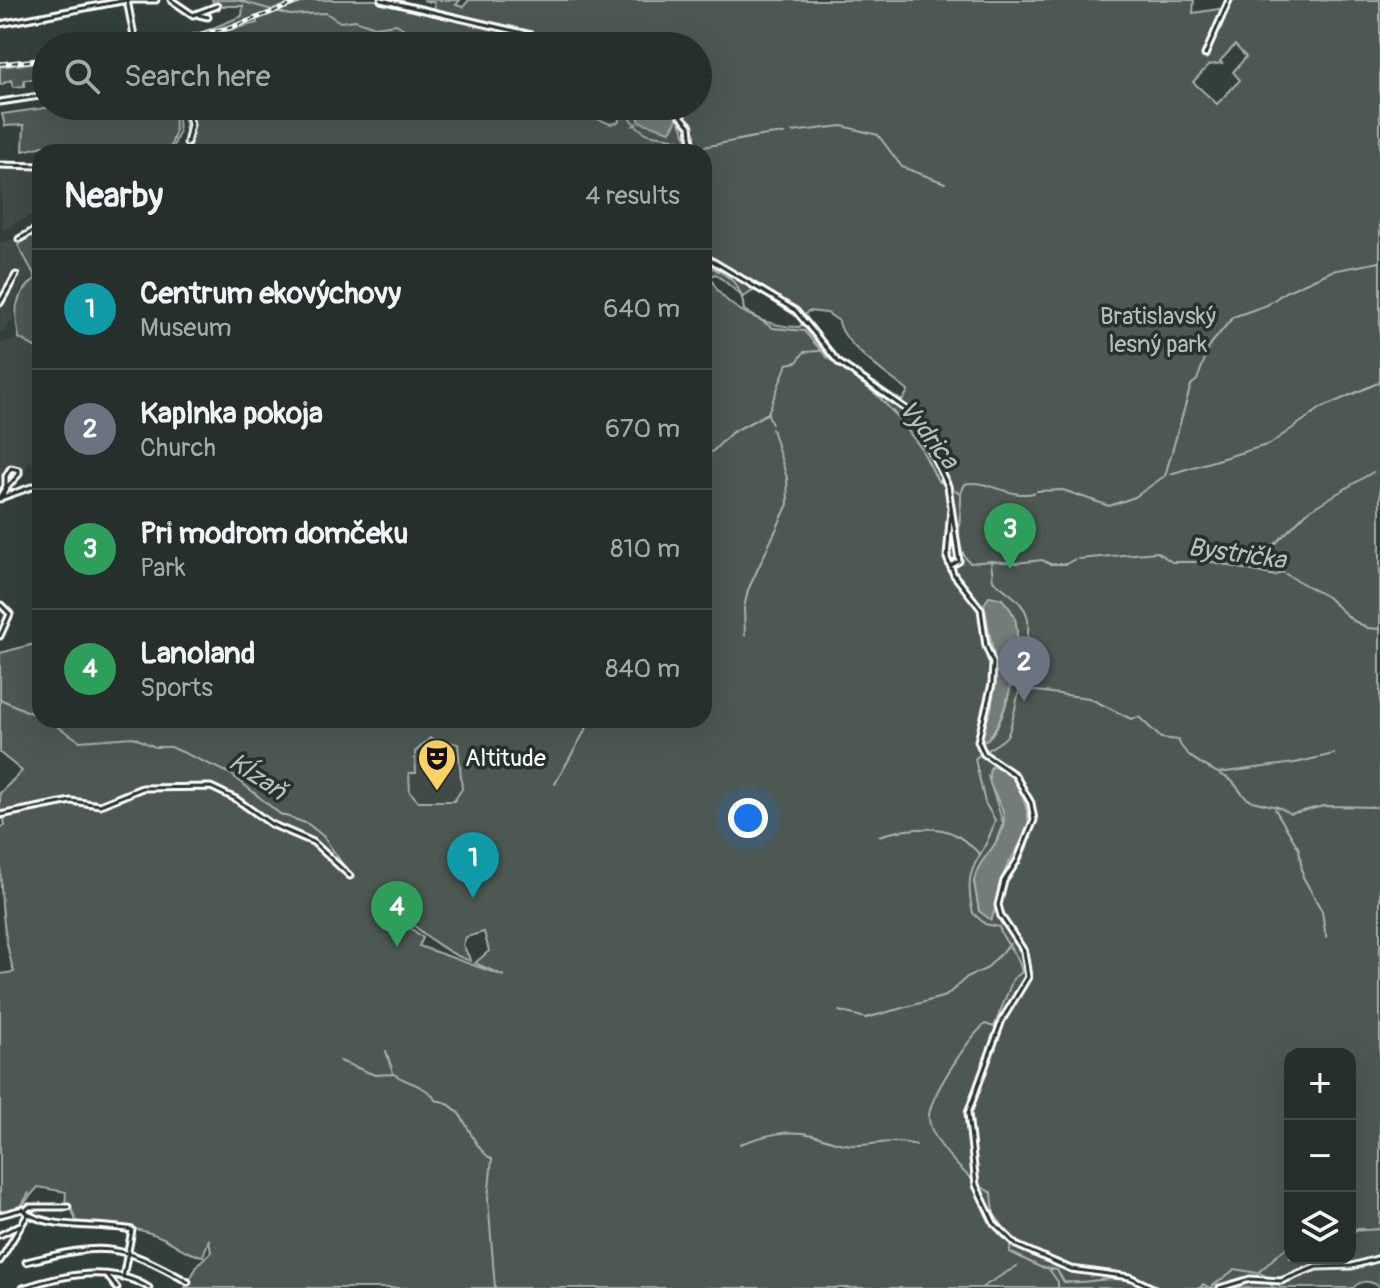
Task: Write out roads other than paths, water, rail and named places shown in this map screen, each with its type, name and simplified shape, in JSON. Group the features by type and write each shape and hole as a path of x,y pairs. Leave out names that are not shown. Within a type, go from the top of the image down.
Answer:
{"street":[{"path":"0,24 128,0 156,0"},
{"path":"128,0 134,32"},
{"path":"171,0 208,17"},
{"path":"381,0 519,32"},
{"path":"1205,55 1229,0"},
{"path":"199,15 217,6"},
{"path":"0,102 32,97"},
{"path":"187,143 190,120"},
{"path":"685,120 690,126 692,144"},
{"path":"0,165 32,166"},
{"path":"19,239 32,232"},
{"path":"712,261 796,311 838,362 910,411 948,488 959,561 950,566"},
{"path":"0,303 16,275"},
{"path":"0,499 16,479 19,470 11,468 6,476 6,488"},
{"path":"0,499 32,487"},
{"path":"951,508 946,544 950,566 981,609 986,646 993,663 990,695 978,729 983,752 1015,775 1031,803 1034,820 1017,861 1004,881 998,905 1001,916 1024,951 1028,977 1002,1020 968,1113 975,1179 994,1223 1010,1241 1071,1269 1130,1277 1153,1288"},
{"path":"0,636 10,614 1,605"},
{"path":"0,815 71,801 100,805 133,789 211,787 236,799 271,824 313,842 350,876"},
{"path":"0,1261 29,1207 68,1207"},
{"path":"0,1215 27,1212 69,1224 105,1224 133,1233 123,1278"},
{"path":"0,1235 23,1223"},
{"path":"0,1251 7,1247"},
{"path":"26,1262 84,1247 143,1256 188,1282"},
{"path":"1220,1288 1245,1280 1281,1281 1316,1267 1352,1266 1380,1258"},
{"path":"23,1288 91,1273 123,1278 149,1288"},
{"path":"106,1274 117,1288"}],"waterway":[{"name":"Vydrica","path":"237,0 290,15 326,13 340,22 355,20 375,27 396,24 409,32"},
{"path":"172,144 175,120"},
{"name":"Vydrica","path":"631,120 648,134 674,138 684,144"},
{"path":"679,120 688,141"},
{"name":"Vydrica","path":"633,126 637,123"},
{"path":"792,132 842,126 878,135 902,167 945,183"},
{"path":"712,145 784,134"},
{"path":"1165,476 1191,385 1197,380 1210,345 1233,317 1267,305 1285,292 1332,271 1380,262"},
{"name":"Vydrica","path":"712,268 737,286 744,310 773,328 804,331 827,357 877,395 895,414 921,448 938,481 961,494 959,530 964,556 970,563 991,561 993,580 1017,600 1027,615 1026,655 1009,732 1003,740 975,759 985,803 995,820 970,882 973,913 985,924 999,927 1022,972 1013,979 994,1027 985,1024 950,1069 935,1098 929,1119 937,1139 954,1162 992,1193 994,1214 1011,1237 1010,1252 1040,1267 1057,1270 1064,1282 1116,1279 1146,1288"},
{"path":"712,452 731,433 768,413 787,364 797,362 804,352 820,351"},
{"path":"1170,474 1270,444 1321,408 1380,382"},
{"path":"768,414 772,424"},
{"path":"745,635 744,608 748,590 788,504 787,478 772,429"},
{"path":"1259,560 1308,511 1373,472"},
{"path":"1037,491 1063,490 1109,506 1135,497 1163,477"},
{"path":"961,493 965,484 972,483 1016,493 1034,493"},
{"name":"Bystrička","path":"1078,559 1157,552 1172,562 1213,562 1275,576 1282,572 1327,597 1352,620 1368,628 1380,629"},
{"name":"Bystrička","path":"991,561 1016,563 1042,560 1050,564 1066,564 1075,559"},
{"path":"1021,689 1089,698 1131,719 1139,717 1161,738 1178,740 1187,753 1232,781 1247,798 1281,808 1290,814 1324,806 1376,807"},
{"name":"Kĺzaň","path":"0,699 32,713"},
{"name":"Kĺzaň","path":"60,728 80,741 133,737 155,747 171,747 231,774 280,814 308,824 323,836 344,866"},
{"path":"555,784 586,728"},
{"path":"1218,773 1295,763 1334,754"},
{"path":"1275,809 1299,849 1303,877 1322,911 1325,932"},
{"path":"879,836 906,830 937,829 957,836 980,854"},
{"path":"839,1011 866,1018 946,996 967,977 986,969 1010,944"},
{"path":"386,1051 393,1072"},
{"path":"340,1061 375,1075 394,1074 423,1088 435,1100 455,1109 477,1144 492,1159 488,1199 495,1288"},
{"path":"740,1144 767,1136 794,1133 849,1145 892,1142 916,1145"},
{"path":"20,1208 29,1193"},
{"path":"0,1213 15,1210"},
{"name":"Vydrica","path":"1356,1229 1363,1229"},
{"name":"Vydrica","path":"1356,1231 1380,1229"},
{"name":"Vydrica","path":"1200,1288 1203,1284 1210,1288 1235,1269 1257,1273 1284,1250"},
{"path":"981,1288 1017,1266"},
{"path":"1049,1269 1058,1282 1058,1288"},
{"path":"1260,1273 1269,1278"},
{"path":"1269,1283 1274,1288"}],"railway":[{"path":"211,32 304,0"},
{"path":"0,64 32,61"}],"place":[{"name":"Pri modrom domčeku","path":"1010,569"},
{"name":"Kaplnka pokoja","path":"1024,702"},
{"name":"Altitude","path":"437,792"},
{"name":"Centrum ekovýchovy","path":"473,898"},
{"name":"Lanoland","path":"397,947"}],"park label":[{"name":"Bratislavský lesný park","path":"1158,330"}]}
